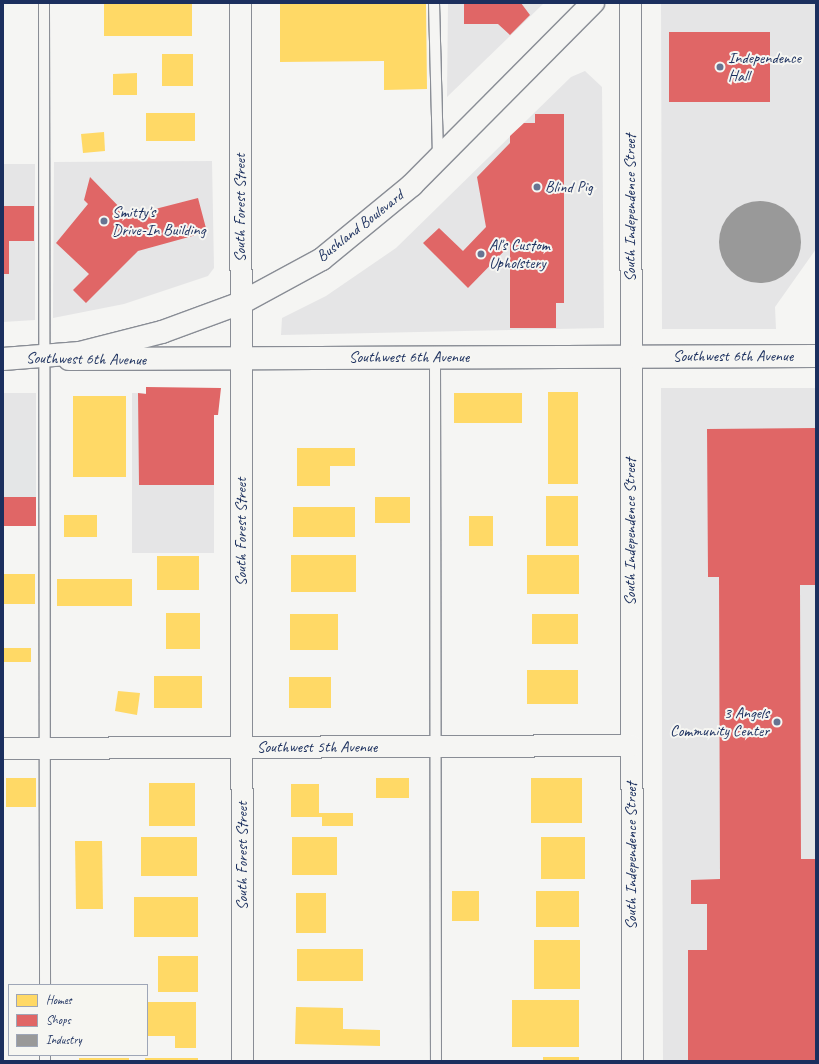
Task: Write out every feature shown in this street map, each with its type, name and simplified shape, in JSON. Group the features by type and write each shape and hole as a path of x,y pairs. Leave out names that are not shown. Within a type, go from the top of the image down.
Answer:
{"street":[{"name":"South Forest Street","path":"240,3 242,1061"},
{"name":"Bushland Boulevard","path":"44,359 143,338 240,303 344,243 438,160 593,3"},
{"name":"South Independence Street","path":"630,3 629,356 632,1061"},
{"name":"Southwest 6th Avenue","path":"3,359 816,356"},
{"name":"Southwest 5th Avenue","path":"3,748 631,745"}],"lane":[{"path":"44,3 46,748 45,984"},
{"path":"434,3 438,160"},
{"path":"435,357 436,1061"}],"shaded area":[{"path":"448,3 544,3 447,97"},
{"path":"661,3 816,3 816,249 775,307 776,329 662,329"},
{"path":"585,71 602,87 604,328 281,335 282,318 326,296 396,248 571,77"},
{"path":"212,161 214,268 208,276 124,304 53,318 54,162"},
{"path":"3,164 35,164 35,320 3,322"},
{"path":"661,388 816,388 816,1061 663,1061"},
{"path":"3,393 36,393 36,497 3,497"},
{"path":"132,393 214,394 214,553 132,553"},
{"path":"3,440 36,440 36,497 3,497"}],"building: Homes":[{"path":"104,3 192,3 192,36 104,36"},
{"path":"280,3 426,3 427,89 384,90 384,61 280,62"},
{"path":"162,54 193,54 193,86 162,86"},
{"path":"137,73 137,95 113,95 113,74"},
{"path":"146,113 195,113 195,141 146,141"},
{"path":"104,132 105,151 83,153 81,134"},
{"path":"548,392 578,392 578,484 548,484"},
{"path":"454,393 522,393 522,423 454,423"},
{"path":"73,396 126,396 126,477 73,477"},
{"path":"297,448 355,448 355,466 330,466 330,486 297,486"},
{"path":"546,496 578,496 578,546 546,546"},
{"path":"375,497 410,497 410,523 375,523"},
{"path":"293,507 355,507 355,537 293,537"},
{"path":"64,515 97,515 97,537 64,537"},
{"path":"469,516 493,516 493,546 469,546"},
{"path":"291,555 356,555 356,592 291,592"},
{"path":"527,555 579,555 579,594 527,594"},
{"path":"157,556 199,556 199,590 157,590"},
{"path":"3,574 35,574 35,604 3,604"},
{"path":"57,579 132,579 132,606 57,606"},
{"path":"166,613 200,613 200,649 166,649"},
{"path":"290,614 338,614 338,650 290,650"},
{"path":"532,614 578,614 578,644 532,644"},
{"path":"3,648 31,648 31,662 3,662"},
{"path":"527,670 578,670 578,704 527,704"},
{"path":"154,676 202,676 202,708 154,708"},
{"path":"289,677 331,677 331,708 289,708"},
{"path":"118,691 140,693 137,715 115,711"},
{"path":"6,778 36,778 36,807 6,807"},
{"path":"376,778 409,778 409,798 376,798"},
{"path":"531,778 582,778 582,823 531,823"},
{"path":"149,783 195,783 195,826 149,826"},
{"path":"291,784 319,784 319,813 353,813 353,826 322,826 322,817 291,817"},
{"path":"141,837 197,837 197,876 141,876"},
{"path":"292,837 337,837 337,875 292,875"},
{"path":"541,837 585,837 585,879 541,879"},
{"path":"75,841 102,841 103,909 76,909"},
{"path":"452,891 479,891 479,921 452,921"},
{"path":"536,891 579,891 579,927 536,927"},
{"path":"296,893 326,893 326,933 296,933"},
{"path":"134,897 198,897 198,937 134,937"},
{"path":"534,940 580,940 580,989 534,989"},
{"path":"297,949 363,949 363,981 297,981"},
{"path":"158,956 198,956 198,992 158,992"},
{"path":"512,1000 579,1000 579,1047 512,1047"},
{"path":"148,1002 196,1002 196,1048 175,1048 175,1036 148,1036"},
{"path":"296,1007 343,1008 343,1029 380,1030 380,1046 295,1044"},
{"path":"543,1057 579,1057 579,1061 543,1061"},
{"path":"79,1058 129,1058 129,1061 79,1061"},
{"path":"145,1058 198,1058 198,1061 145,1061"}],"building: Shops":[{"path":"464,3 521,3 530,15 510,35 498,24 464,24"},
{"name":"Independence Hall","path":"669,32 770,32 770,102 669,102"},
{"path":"535,114 564,114 564,303 556,303 556,328 510,328 510,245 468,288 423,243 439,228 463,251 486,227 477,177 510,143 510,136 524,123 535,123"},
{"path":"90,177 128,216 198,198 207,232 138,251 86,303 73,290 89,274 56,243 88,204 84,200"},
{"path":"3,206 34,206 34,241 9,241 9,274 3,274"},
{"path":"146,387 221,388 218,415 214,415 214,485 139,485 138,393 146,394"},
{"path":"816,428 816,585 800,585 801,859 816,859 816,1061 688,1061 688,950 707,950 707,904 691,904 691,880 720,879 719,577 708,577 707,429"},
{"path":"3,497 36,497 36,526 3,526"}],"building: Industry":[{"path":"752,201 768,201 783,208 794,219 801,234 801,250 798,258 789,271 776,280 768,283 752,283 737,276 726,265 719,250 719,234 726,219 737,208"}],"place":[{"name":"Independence Hall","path":"720,67"},
{"name":"Blind Pig","path":"537,187"},
{"name":"Smitty's Drive-In Building","path":"104,221"},
{"name":"Al's Custom Upholstery","path":"481,254"},
{"name":"3 Angels Community Center","path":"777,722"}]}
